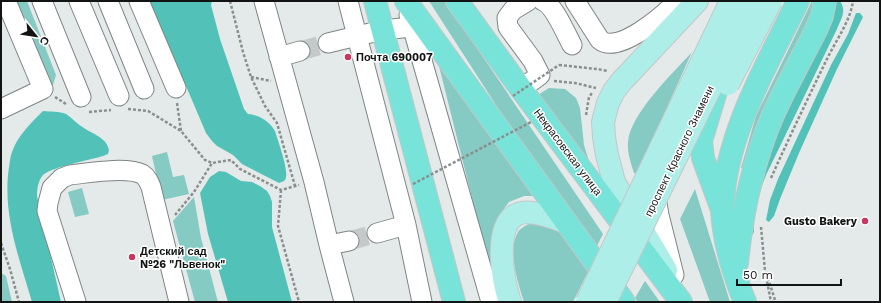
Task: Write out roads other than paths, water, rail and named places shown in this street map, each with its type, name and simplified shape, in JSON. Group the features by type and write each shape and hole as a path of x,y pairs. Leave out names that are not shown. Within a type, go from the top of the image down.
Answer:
{"highway":[{"path":"375,1 454,302"},
{"name":"Некрасовская улица","path":"458,1 517,93 681,297"},
{"path":"745,302 735,278 727,248 722,210 703,158 701,141 730,44 751,1"},
{"path":"722,210 726,175 734,146 751,98 798,1"},
{"path":"735,278 739,244 750,182 760,150 773,115 816,30 822,16 825,1"},
{"path":"406,2 624,302"}],"main road":[{"path":"681,297 614,182 607,155 603,122 608,103 614,91 637,64 697,1"},
{"name":"проспект Красного Знамени","path":"587,302 731,1"},
{"name":"проспект Красного Знамени","path":"605,302 751,1"},
{"path":"628,253 652,226 680,177 771,1"},
{"path":"510,302 505,287 502,263 503,238 511,219 515,215 530,212 550,215 565,222"}],"street":[{"path":"1,109 42,89 6,1"},
{"path":"42,1 81,97"},
{"path":"79,1 121,102"},
{"path":"108,1 144,89"},
{"path":"140,1 176,88"},
{"path":"264,1 314,182 344,302"},
{"path":"348,1 406,225 422,302"},
{"path":"517,93 540,75 533,62 508,27 507,18 513,10 528,1"},
{"path":"543,1 547,2 555,13 572,45"},
{"path":"575,1 600,40 603,43 608,44 624,40 645,28 677,1"},
{"path":"681,297 659,215 654,177 655,160 661,138 722,1"},
{"path":"406,2 411,27 491,302"},
{"path":"328,43 383,30 411,27"},
{"path":"279,57 300,51"},
{"path":"76,302 47,211 52,188 62,178 70,175 124,170 142,174 148,179 162,229 179,302"},
{"path":"377,233 406,225"},
{"path":"329,245 349,241"}],"tunnel":[{"path":"300,51 328,43"},
{"path":"349,241 377,233"}],"place":[{"name":"Почта 690007","path":"348,57"},
{"name":"Gusto Bakery","path":"865,221"},
{"name":"Детский сад №26 \"Львенок\"","path":"132,257"}]}
